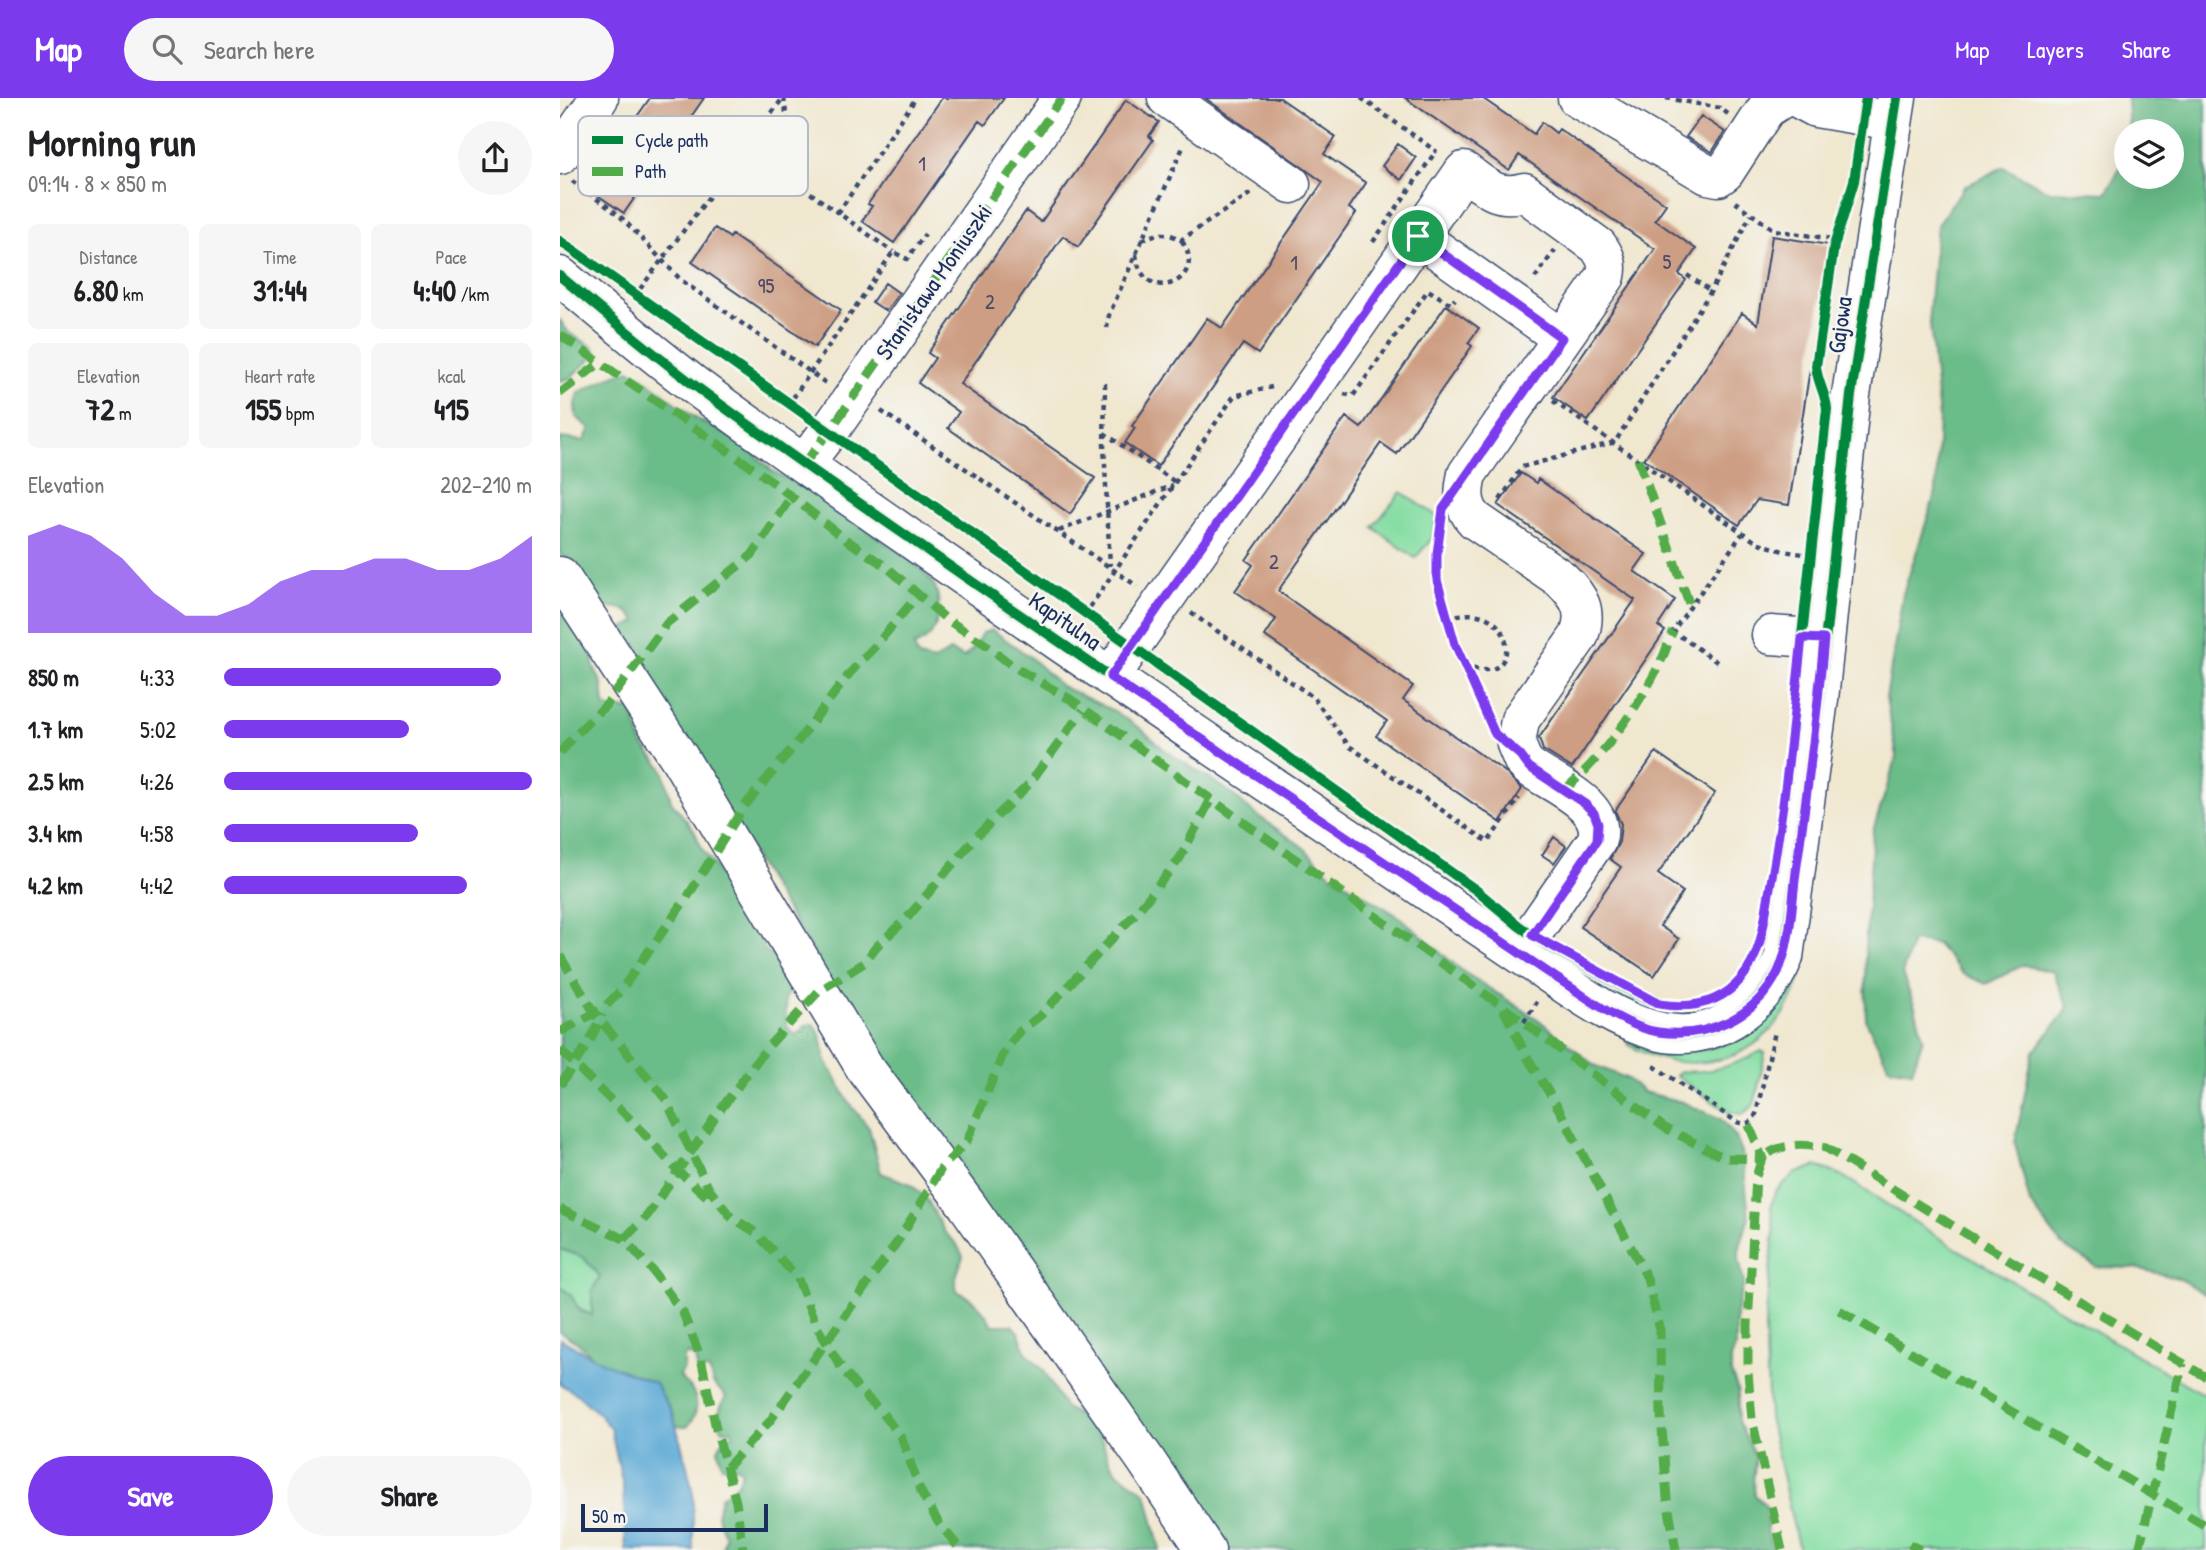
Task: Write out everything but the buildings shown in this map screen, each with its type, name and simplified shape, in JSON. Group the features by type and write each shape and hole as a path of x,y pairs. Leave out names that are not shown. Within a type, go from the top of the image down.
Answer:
{"street":[{"path":"589,116 599,98"},
{"name":"Stanisława Moniuszki","path":"804,464 1062,98"},
{"path":"1577,98 1708,175 1718,177 1725,172 1766,109 1783,98"},
{"path":"1797,98 1816,108 1895,109"},
{"path":"1181,108 1284,179"},
{"name":"Gajowa","path":"1715,1028 1749,1009 1765,992 1784,957 1807,792 1851,395 1895,109"},
{"path":"563,165 578,137"},
{"path":"1110,677 1418,236 1450,161 1495,193 1508,196 1524,192 1598,246 1608,267 1606,276 1467,474 1464,495 1468,513 1561,579 1572,589 1583,610 1584,622 1579,636 1520,720 1516,744 1528,764 1594,813 1599,832 1597,840 1519,953"},
{"path":"1418,236 1562,338"},
{"name":"Kapitulna","path":"560,276 693,384 804,464 1110,677 1519,953 1609,1011 1633,1023 1665,1032 1695,1033 1715,1028"},
{"path":"560,576 680,759 865,1068 975,1216 1206,1550"},
{"path":"1772,635 1824,639"}],"path":[{"path":"770,116 784,98"},
{"path":"784,98 786,116"},
{"path":"838,214 916,98"},
{"path":"1361,98 1450,161 1365,253"},
{"path":"1666,98 1720,108 1752,131"},
{"path":"1107,328 1109,315 1142,240 1181,108"},
{"path":"563,165 578,178"},
{"path":"1181,240 1284,179"},
{"path":"808,192 907,259 930,228"},
{"path":"598,196 695,291 841,394 866,400 1152,596 1177,603 1313,697 1349,746 1488,842 1528,764 1495,734 1464,665 1447,618 1437,580 1441,521"},
{"path":"636,293 710,196"},
{"path":"1482,525 1522,467 1615,442 1711,291 1751,214"},
{"path":"1834,246 1840,228"},
{"path":"1136,253 1142,275 1157,285 1174,283 1183,277 1189,266 1187,248 1181,240 1166,233 1157,233 1142,240"},
{"path":"828,433 789,400 893,252"},
{"path":"1687,275 1711,291"},
{"path":"1342,394 1353,396 1428,290 1451,304 1458,295"},
{"path":"1075,607 1088,611 1112,569 1234,396 1270,389 1278,378"},
{"path":"1105,383 1104,433 1112,569"},
{"path":"1530,385 1756,542 1807,555 1812,543"},
{"path":"1104,433 1174,483"},
{"path":"1058,531 1174,483"},
{"path":"1717,662 1673,631 1742,534"},
{"path":"1447,618 1463,613 1481,615 1500,628 1505,636 1507,652 1501,664 1495,668 1480,670 1464,665"},
{"path":"1524,1022 1544,992"},
{"path":"1654,1066 1737,1122 1748,1124 1756,1114 1774,1032"}],"green space":[{"path":"2127,98 2206,98 2206,1295 2178,1278 2135,1268 2096,1267 2062,1245 2030,1203 2015,1143 2033,1053 2068,1008 2053,972 2023,965 1986,984 1963,974 1937,944 1912,941 1902,974 1923,1038 1912,1071 1889,1067 1866,1021 1865,949 1873,831 1897,756 1886,698 1903,594 1936,492 1939,418 1929,313 1937,225 1964,187 2003,167 2048,191 2106,193 2114,179 2114,189 2184,189 2184,119 2128,119"},
{"path":"560,320 569,333 593,347 597,353 570,378 560,381"},
{"path":"629,370 641,376 695,418 746,445 772,471 817,494 836,515 846,516 921,569 935,587 938,607 932,633 914,646 918,657 934,661 950,651 964,657 974,648 982,633 992,630 1030,657 1061,686 1114,711 1141,729 1166,751 1227,790 1251,811 1303,847 1329,873 1401,918 1462,971 1539,1020 1594,1065 1628,1079 1643,1092 1682,1102 1721,1119 1736,1137 1742,1152 1749,1217 1739,1250 1744,1283 1736,1313 1736,1346 1731,1359 1731,1373 1738,1391 1738,1421 1756,1458 1753,1481 1755,1495 1766,1506 1767,1531 1773,1550 1220,1550 914,1117 625,648 619,630 636,622 633,617 620,608 598,610 574,562 560,555 560,438 584,441 590,428 576,417 578,393"},
{"path":"1401,492 1437,516 1432,539 1415,558 1373,527"},
{"path":"560,599 591,647 593,665 602,684 604,705 611,709 632,709 642,744 663,769 671,801 694,830 702,849 720,872 765,950 781,964 791,982 791,991 785,999 787,1027 796,1036 806,1025 813,1024 821,1036 825,1059 848,1101 869,1128 881,1173 911,1184 928,1201 945,1233 956,1243 963,1256 955,1280 957,1291 978,1305 992,1325 1012,1325 1019,1333 1025,1351 1044,1371 1065,1408 1092,1422 1109,1460 1118,1473 1146,1493 1160,1550 722,1550 725,1536 717,1516 721,1497 737,1484 742,1473 739,1467 722,1466 718,1449 723,1441 733,1435 732,1430 723,1430 720,1425 719,1413 726,1396 713,1383 709,1370 698,1371 695,1358 688,1354 684,1357 684,1369 680,1375 694,1394 695,1414 687,1427 667,1425 578,1343 560,1332 560,1287 570,1294 580,1311 592,1315 592,1291 600,1276 583,1257 560,1249"},
{"path":"1782,846 1766,951 1748,981 1724,1002 1693,1013 1659,1012 1626,999 1572,968 1577,965 1628,995 1659,1008 1692,1010 1721,999 1745,979 1762,951"},
{"path":"1799,968 1802,971 1785,1012 1761,1039 1744,1050 1726,1058 1687,1063 1647,1054 1629,1045 1628,1042 1654,1049 1681,1051 1706,1049 1730,1042 1752,1031 1771,1015 1787,994"},
{"path":"1761,1051 1765,1053 1755,1101 1752,1107 1742,1114 1728,1112 1676,1076 1679,1071 1722,1067"},
{"path":"1816,1166 1841,1175 1949,1244 2206,1396 2206,1550 1799,1550 1769,1417 1765,1326 1774,1231 1771,1207 1775,1192 1794,1174"},
{"path":"560,1249 583,1257 600,1276 592,1291 592,1315 582,1310 560,1286"}],"water":[{"path":"560,1339 604,1363 655,1383 673,1415 686,1462 693,1493 693,1550 626,1550 623,1486 611,1430 600,1415 578,1395 560,1384"}],"marked path":[{"path":"804,464 1062,98"},
{"path":"560,335 773,482 845,539 888,568 946,619 1014,667 1070,699 1502,1006 1665,1128 1725,1158 1763,1159 1748,1123"},
{"path":"560,393 600,363"},
{"path":"1638,459 1690,606"},
{"path":"560,753 607,704 667,623 752,555 791,497"},
{"path":"560,1032 604,1008 621,990 688,896 743,808 850,673 918,595"},
{"path":"1564,790 1592,763 1631,713 1663,658 1673,631"},
{"path":"624,1239 647,1216 765,1050 819,991 864,963 876,947 908,917 975,838 1029,784 1083,710"},
{"path":"727,1467 770,1421 900,1238 941,1169 967,1141 1004,1052 1020,1031 1041,1015 1136,913 1180,858 1210,801"},
{"path":"560,956 595,1014 665,1098 709,1189 731,1217 755,1232 797,1277 816,1325 841,1367 902,1439 920,1490 938,1522 961,1550"},
{"path":"1503,1008 1647,1278 1660,1330 1661,1414 1667,1498 1676,1550"},
{"path":"560,1085 590,1041 602,1014"},
{"path":"560,1050 678,1171 712,1201"},
{"path":"1782,1550 1752,1419 1748,1372 1756,1176 1762,1160 1775,1150 1801,1145 1826,1148 2206,1377"},
{"path":"560,1209 624,1239 652,1270 683,1313 701,1358 716,1429 736,1502 743,1550"},
{"path":"1839,1310 2206,1526"},
{"path":"2139,1550 2183,1363"},
{"path":"1909,1544 1920,1550"}],"cycle path":[{"path":"560,241 1476,890 1545,944 1642,997 1685,1006 1712,1000 1736,985 1752,962 1764,924 1784,797 1827,409 1816,366 1834,246 1854,181 1866,98"},
{"path":"560,276 677,372 800,462 1080,656 1573,990 1637,1025 1674,1034 1694,1033 1714,1028 1748,1007 1762,993 1784,957 1819,699 1851,395 1897,98"}],"route":[{"path":"1418,236 1562,338 1443,509 1437,554 1437,580 1455,644 1495,734 1520,755 1529,767 1585,804 1594,813 1598,824 1597,840 1532,935 1659,1004 1675,1007 1703,1004 1714,1000 1740,981 1759,948 1778,843 1802,638 1824,639 1819,699 1784,957 1765,992 1749,1009 1715,1028 1695,1033 1656,1031 1609,1011 1110,677 1418,236"}]}
